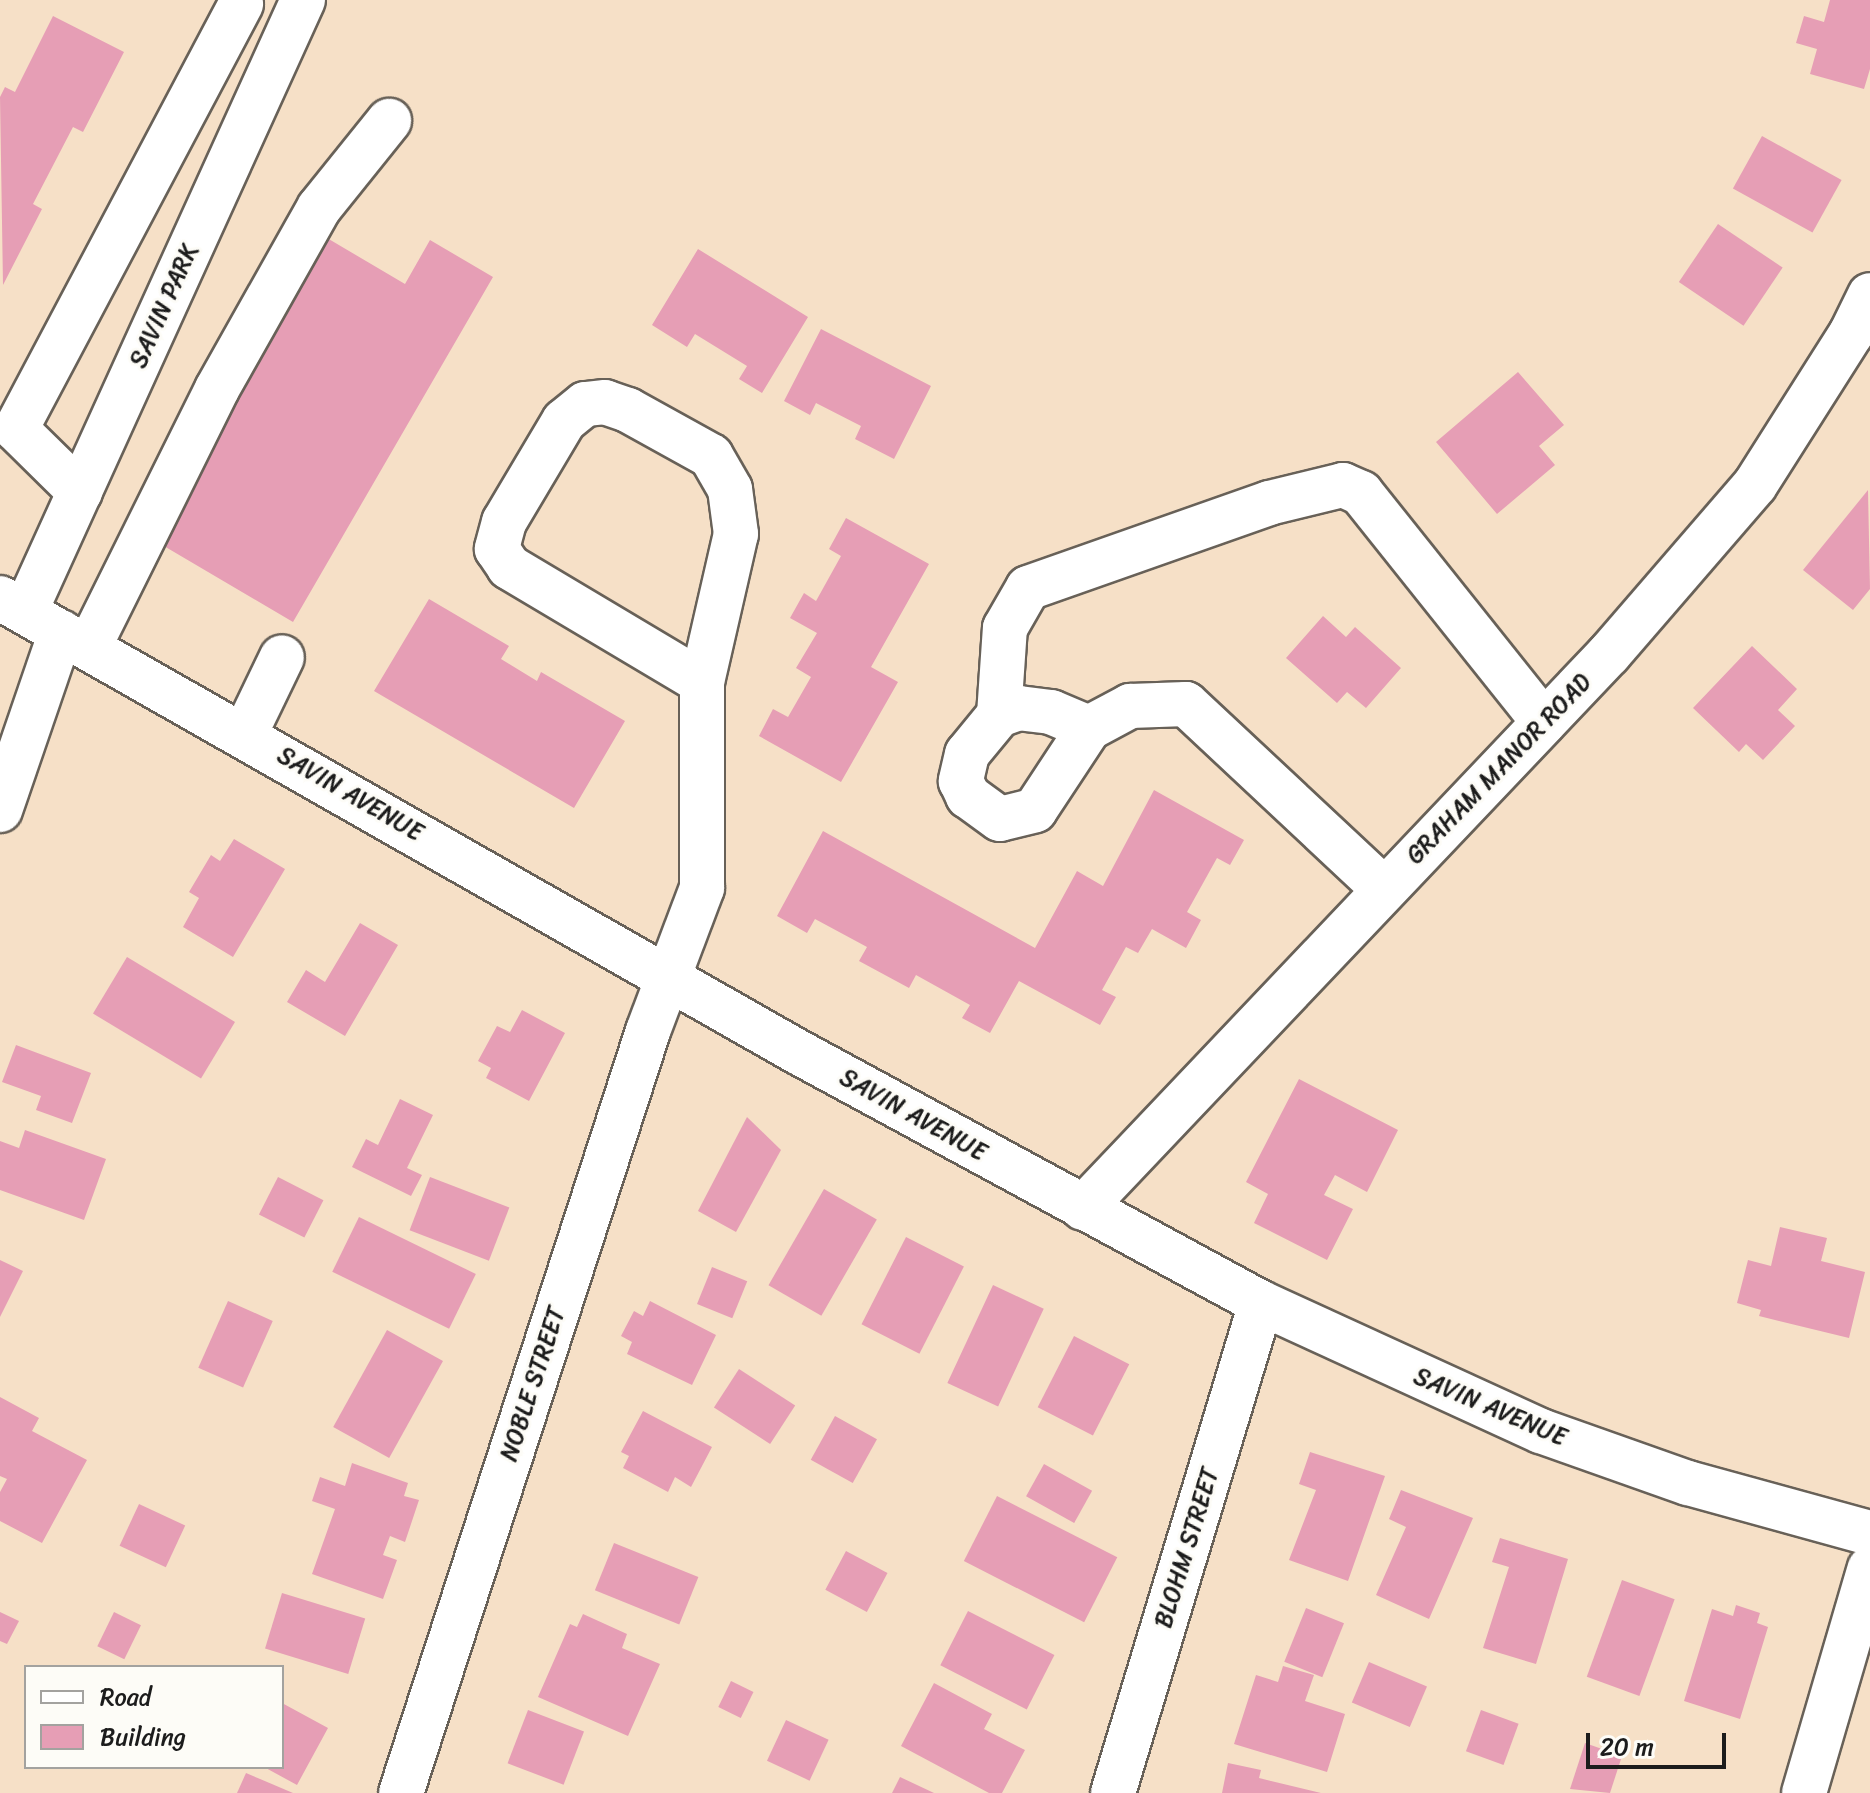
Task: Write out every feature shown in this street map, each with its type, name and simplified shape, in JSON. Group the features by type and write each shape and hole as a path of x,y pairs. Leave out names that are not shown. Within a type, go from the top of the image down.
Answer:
{"street":[{"name":"SAVIN PARK","path":"44,622 80,492 303,0"},
{"path":"240,2 275,61"},
{"path":"80,492 16,429 240,2"},
{"path":"0,810 44,622 217,389 319,208 389,121"},
{"name":"GRAHAM MANOR ROAD","path":"1083,1208 1544,722 1755,485 1860,340 1870,295"},
{"name":"NOBLE STREET","path":"401,1793 666,975 702,888 702,682 736,534 730,489 711,456 628,410 605,402 585,404 564,421 504,522 497,549 509,567 702,682"},
{"path":"999,715 1005,628 1028,588 1269,503 1343,485 1361,493 1544,722"},
{"name":"SAVIN AVENUE","path":"44,622 666,975 1083,1208 1261,1303 1541,1431 1688,1483 1870,1533"},
{"path":"245,734 282,657"},
{"path":"1089,728 1051,712 1019,708 999,715 967,754 961,781 968,796 1000,819 1035,810 1089,728 1130,706 1186,704 1384,889"},
{"name":"BLOHM STREET","path":"1113,1793 1261,1303"},
{"path":"1804,1793 1870,1568"}],"building":[{"path":"1830,0 1870,0 1870,69 1864,89 1810,74 1817,49 1796,43 1804,16 1824,22"},
{"path":"53,16 124,52 83,132 73,127 33,204 42,209 3,285 0,97 5,87 15,92"},
{"path":"1762,136 1842,180 1813,233 1733,188"},
{"path":"1718,224 1783,268 1744,326 1679,282"},
{"path":"327,238 405,284 430,240 493,277 293,622 152,539"},
{"path":"698,249 808,317 762,393 739,379 747,366 695,334 687,347 652,325"},
{"path":"821,329 931,386 894,459 855,439 861,426 816,403 810,415 784,401"},
{"path":"1518,372 1564,425 1539,446 1555,465 1497,514 1436,442"},
{"path":"1868,490 1870,589 1853,610 1803,570"},
{"path":"846,518 929,564 871,667 898,682 841,782 759,736 773,709 788,717 811,677 796,668 817,633 790,618 804,593 816,601 841,556 829,549"},
{"path":"429,599 509,646 501,659 537,681 541,672 625,721 574,808 374,691"},
{"path":"1323,616 1346,637 1355,627 1401,668 1366,708 1347,692 1337,703 1286,658"},
{"path":"1752,646 1797,689 1778,710 1795,726 1763,760 1746,744 1739,752 1693,708"},
{"path":"1154,790 1244,840 1230,865 1217,858 1187,912 1201,920 1186,948 1152,929 1138,953 1126,947 1102,990 1116,997 1100,1025 1019,981 990,1033 962,1018 970,1005 916,975 909,988 859,961 867,947 815,919 807,933 777,916 823,831 1035,948 1077,871 1103,886"},
{"path":"234,839 285,869 233,957 183,927 199,898 189,892 211,855 220,861"},
{"path":"360,923 398,945 345,1036 287,1002 306,970 325,982"},
{"path":"127,957 235,1022 201,1078 93,1014"},
{"path":"522,1010 565,1033 529,1101 486,1078 491,1068 478,1061 497,1026 510,1032"},
{"path":"16,1045 91,1073 72,1123 36,1110 41,1096 2,1082"},
{"path":"1299,1079 1398,1130 1367,1192 1335,1175 1324,1195 1353,1209 1327,1260 1254,1223 1268,1194 1246,1182"},
{"path":"400,1099 433,1115 407,1168 422,1175 411,1196 352,1167 366,1139 378,1145"},
{"path":"747,1117 781,1150 736,1232 698,1211"},
{"path":"25,1130 106,1159 84,1220 0,1190 0,1141 19,1148"},
{"path":"278,1177 323,1200 304,1238 259,1214"},
{"path":"430,1177 509,1207 489,1261 410,1230"},
{"path":"824,1189 877,1220 821,1316 768,1285"},
{"path":"359,1217 476,1274 449,1329 332,1272"},
{"path":"1780,1227 1827,1238 1821,1261 1865,1272 1849,1338 1759,1316 1761,1310 1737,1303 1748,1260 1771,1266"},
{"path":"906,1237 964,1267 919,1354 862,1324"},
{"path":"0,1260 23,1271 0,1317"},
{"path":"712,1267 747,1281 732,1318 697,1304"},
{"path":"993,1285 1044,1309 998,1407 947,1383"},
{"path":"228,1301 273,1321 243,1388 198,1368"},
{"path":"650,1301 716,1335 692,1385 627,1354 632,1342 621,1336 634,1311 643,1316"},
{"path":"387,1330 443,1361 389,1458 333,1427"},
{"path":"1074,1336 1129,1364 1093,1435 1038,1407"},
{"path":"739,1369 795,1405 770,1444 714,1408"},
{"path":"0,1397 39,1418 32,1431 87,1460 42,1543 0,1521 0,1492 7,1479 0,1476"},
{"path":"643,1411 712,1447 691,1487 675,1477 668,1492 623,1468 629,1456 621,1452"},
{"path":"835,1416 877,1439 853,1483 811,1460"},
{"path":"1310,1452 1385,1476 1348,1581 1289,1560 1316,1490 1299,1484"},
{"path":"352,1463 408,1483 404,1496 419,1500 405,1542 390,1536 383,1555 397,1560 383,1599 312,1574 335,1509 312,1501 320,1477 345,1486"},
{"path":"1044,1464 1092,1491 1074,1523 1026,1496"},
{"path":"1401,1490 1473,1518 1429,1619 1376,1595 1406,1527 1389,1519"},
{"path":"997,1496 1117,1557 1084,1622 964,1561"},
{"path":"139,1504 185,1526 166,1567 120,1546"},
{"path":"1500,1538 1568,1559 1536,1664 1483,1648 1509,1567 1492,1562"},
{"path":"614,1543 698,1577 679,1624 595,1590"},
{"path":"846,1551 887,1573 867,1612 825,1590"},
{"path":"1622,1580 1675,1599 1639,1696 1587,1677"},
{"path":"282,1593 365,1618 348,1674 265,1648"},
{"path":"1736,1605 1760,1613 1757,1623 1768,1627 1740,1719 1684,1701 1712,1609 1733,1616"},
{"path":"1306,1608 1344,1623 1322,1677 1284,1662"},
{"path":"968,1611 1054,1655 1027,1709 940,1665"},
{"path":"0,1612 19,1621 7,1644 0,1641"},
{"path":"114,1612 141,1625 124,1659 97,1646"},
{"path":"583,1614 627,1634 622,1648 660,1664 628,1736 538,1697 570,1624 577,1627"},
{"path":"1369,1662 1427,1687 1410,1727 1352,1703"},
{"path":"1283,1666 1314,1675 1305,1701 1345,1714 1327,1772 1234,1744 1256,1675 1278,1682"},
{"path":"731,1681 753,1692 741,1718 718,1707"},
{"path":"934,1683 992,1714 984,1729 1025,1750 1002,1793 989,1793 901,1746"},
{"path":"284,1704 328,1728 297,1785 268,1769 284,1769"},
{"path":"528,1710 584,1732 564,1785 508,1763"},
{"path":"1481,1710 1519,1724 1504,1765 1466,1751"},
{"path":"786,1720 829,1740 810,1781 767,1761"},
{"path":"1585,1743 1622,1756 1610,1793 1570,1789"},
{"path":"1228,1763 1261,1770 1259,1778 1321,1793 1222,1793"},
{"path":"246,1773 293,1793 237,1793"},
{"path":"900,1777 934,1793 892,1793"}]}
